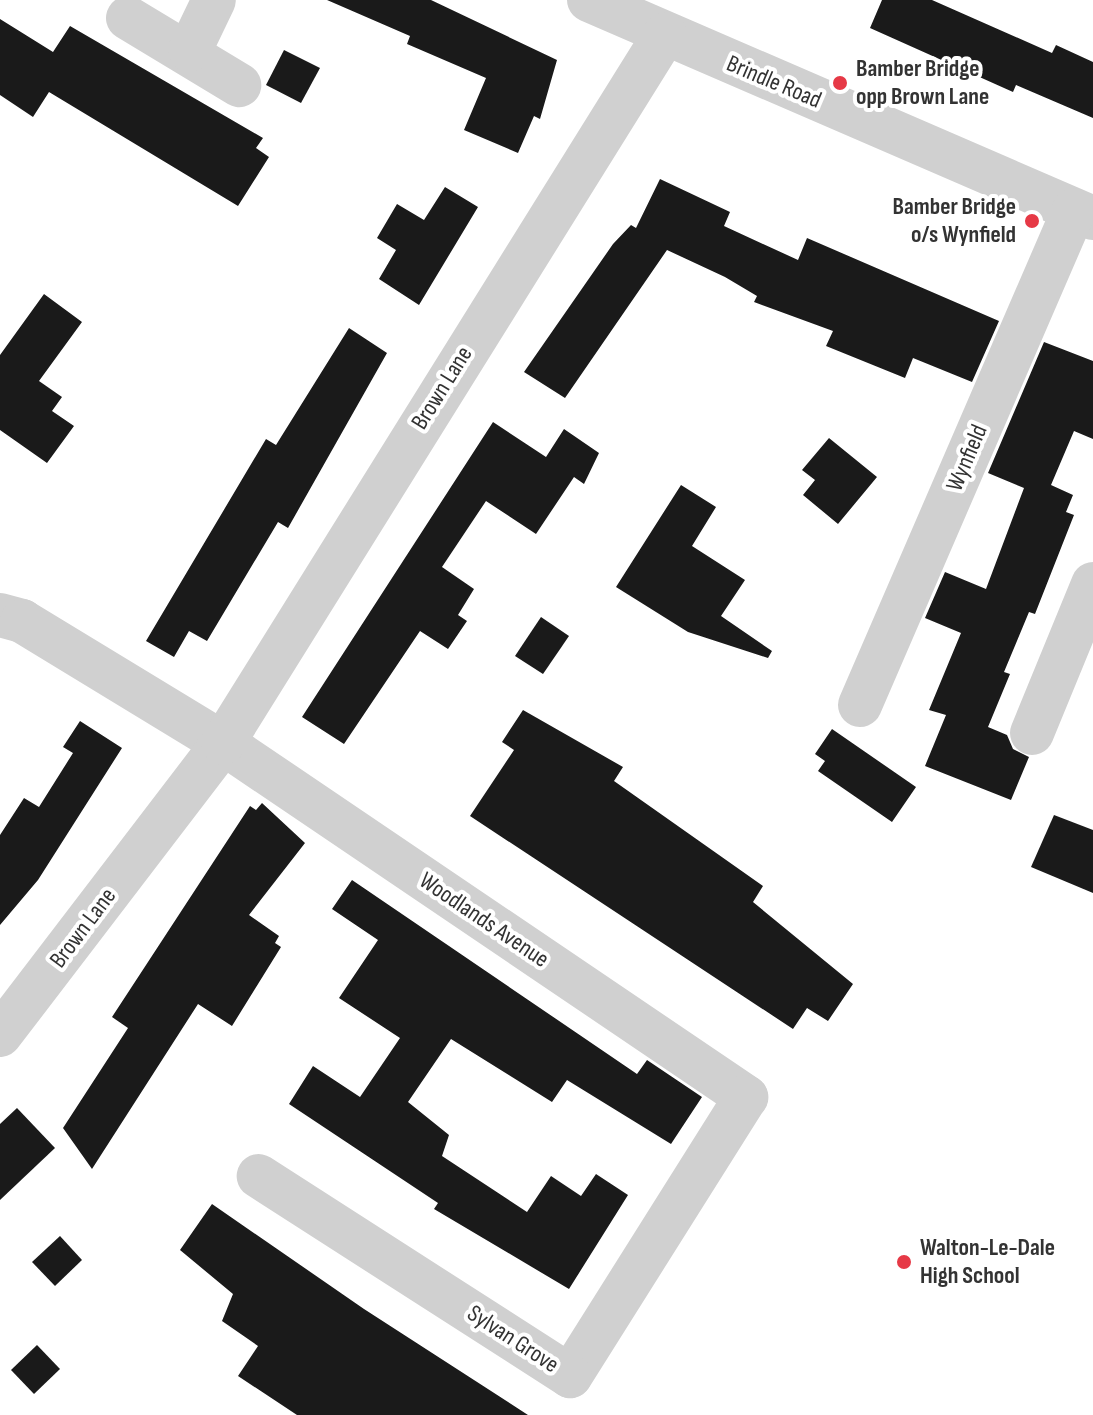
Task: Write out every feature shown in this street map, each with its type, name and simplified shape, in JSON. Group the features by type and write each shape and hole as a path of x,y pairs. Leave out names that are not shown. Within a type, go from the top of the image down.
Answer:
{"street":[{"path":"190,50 214,0"},
{"name":"Brindle Road","path":"607,3 665,34 1084,214"},
{"path":"128,18 190,50 239,85"},
{"name":"Brown Lane","path":"0,1035 223,743 665,34"},
{"name":"Wynfield","path":"860,705 1084,214"},
{"path":"1032,733 1093,584"},
{"path":"0,615 22,621 223,743"},
{"name":"Woodlands Avenue","path":"223,743 746,1097"},
{"name":"Sylvan Grove","path":"259,1176 570,1376 746,1097"}],"building":[{"path":"327,0 431,0 557,60 540,119 534,116 518,153 464,130 486,78 407,44 410,36"},
{"path":"882,0 932,0 1052,53 1056,45 1093,62 1093,118 1016,85 1013,92 870,28"},
{"path":"0,19 53,52 70,26 263,138 256,148 269,157 238,206 49,92 33,117 0,95"},
{"path":"284,50 320,68 301,103 266,85"},
{"path":"660,179 730,212 724,226 798,260 807,238 999,321 972,382 913,358 905,378 826,346 833,331 754,302 757,296 667,250 565,398 524,372 613,244 631,225 636,228"},
{"path":"445,187 478,207 419,305 379,279 396,250 377,238 397,204 424,220"},
{"path":"44,294 82,322 39,381 62,397 52,411 74,426 47,463 0,430 0,355"},
{"path":"349,328 387,353 288,528 278,522 207,641 189,631 174,657 146,641 266,439 276,445"},
{"path":"1044,342 1093,361 1093,439 1074,431 1051,485 1073,495 1066,512 1074,515 1035,614 1029,612 1004,672 1010,674 988,727 1007,735 1013,749 1029,757 1011,800 925,766 946,715 929,710 961,633 925,618 945,572 986,589 1024,488 988,473"},
{"path":"493,422 546,457 564,429 599,453 584,484 574,477 536,534 486,501 442,567 474,589 458,615 467,621 448,649 420,631 344,744 302,717"},
{"path":"829,438 877,477 838,524 803,495 815,480 802,470"},
{"path":"681,485 716,507 692,546 745,580 721,616 772,651 768,658 688,632 616,587"},
{"path":"541,617 569,636 543,674 515,656"},
{"path":"523,710 623,767 614,781 763,886 753,902 853,984 828,1021 807,1008 793,1029 470,816 514,750 502,742"},
{"path":"80,721 122,748 38,880 0,925 0,835 24,798 39,807 73,753 63,747"},
{"path":"832,729 916,787 892,822 818,771 825,761 815,754"},
{"path":"262,803 305,843 249,915 279,936 275,943 281,947 232,1026 198,1004 92,1169 63,1128 128,1028 112,1017 250,806 256,810"},
{"path":"1054,815 1093,830 1093,893 1031,867"},
{"path":"352,880 637,1074 647,1060 702,1097 671,1144 567,1080 552,1102 451,1039 408,1102 449,1135 442,1156 527,1212 551,1176 581,1196 596,1174 628,1195 569,1289 434,1209 438,1203 289,1104 313,1066 360,1097 400,1038 339,998 378,940 332,909"},
{"path":"17,1108 55,1148 0,1200 0,1124"},
{"path":"212,1204 364,1309 528,1415 297,1415 238,1376 258,1346 222,1321 233,1294 180,1250"},
{"path":"60,1236 82,1260 55,1286 32,1262"},
{"path":"37,1345 60,1369 34,1394 11,1370"}],"place":[{"name":"Bamber Bridge opp Brown Lane","path":"840,83"},
{"name":"Bamber Bridge o/s Wynfield","path":"1032,221"},
{"name":"Walton-Le-Dale High School","path":"904,1262"}]}
